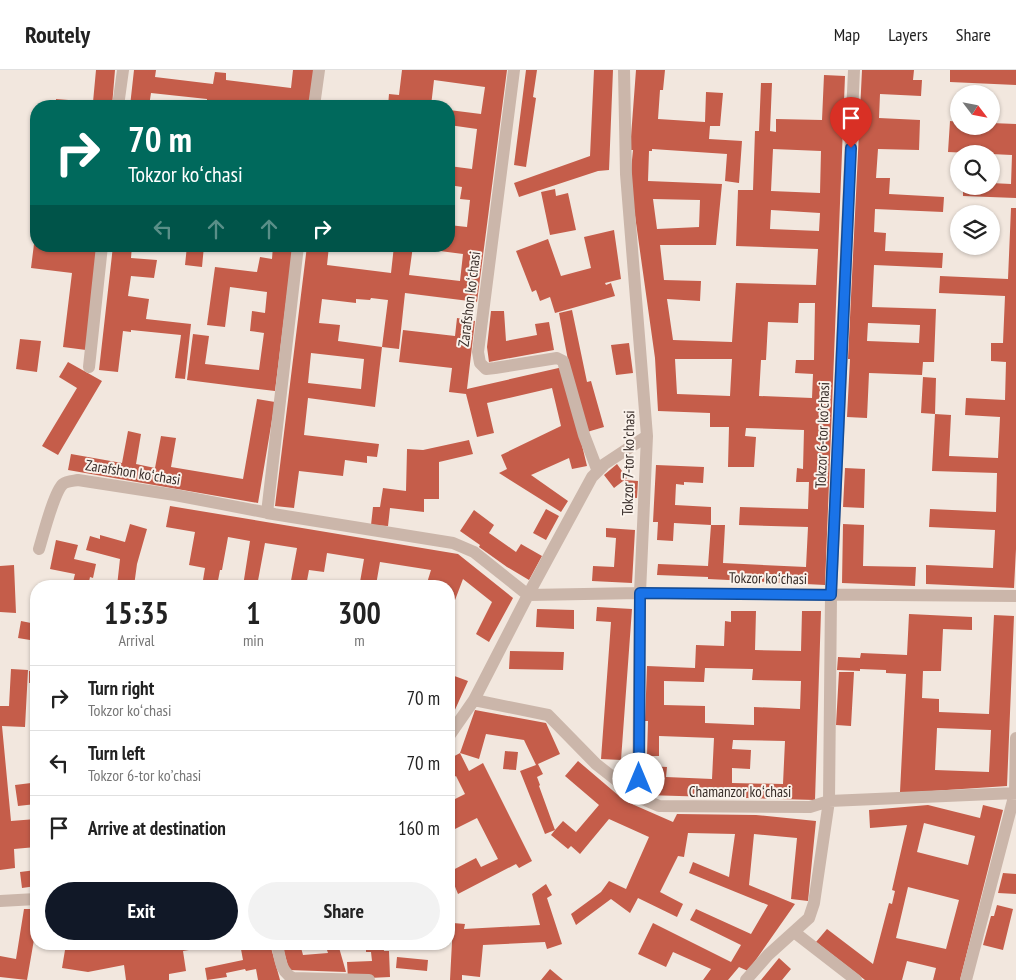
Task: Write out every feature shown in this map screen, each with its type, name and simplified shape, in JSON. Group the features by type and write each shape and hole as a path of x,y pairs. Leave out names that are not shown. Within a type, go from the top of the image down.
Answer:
{"street":[{"path":"119,100 123,70"},
{"path":"315,100 319,70"},
{"name":"Zarafshon koʻchasi","path":"514,70 478,352 480,363 486,368 557,358 563,361 584,435 597,470"},
{"name":"Tokzor 7-tor koʼchasi","path":"624,70 626,174 647,436 640,593 638,797"},
{"name":"Tokzor 6-tor koʼchasi","path":"829,801 831,595 854,70"},
{"path":"89,367 101,252"},
{"path":"267,513 297,252"},
{"path":"455,727 474,700 592,476 597,470 647,436"},
{"name":"Zarafshon koʻchasi","path":"39,549 61,485 69,481 78,480 453,543 474,552 528,595"},
{"path":"528,595 640,593"},
{"name":"Tokzor koʻchasi","path":"640,593 1016,596"},
{"name":"Chamanzor koʻchasi","path":"474,700 548,715 596,764 638,797 659,806 810,807 829,801 1015,793"},
{"path":"966,980 1015,793 1016,738"},
{"path":"746,980 768,955 808,918 814,903 829,801"},
{"path":"0,901 30,899"},
{"path":"794,932 856,980"},
{"path":"278,950 283,970 293,978 369,980"}],"building":[{"path":"96,70 115,70 112,100 93,100"},
{"path":"134,70 156,70 155,77 213,84 215,72 226,73 226,80 291,88 293,70 316,70 313,100 207,100 151,93 150,100 131,100"},
{"path":"402,70 507,70 477,302 405,293 399,349 382,347 375,407 308,398 304,435 379,444 377,457 367,456 367,463 345,460 343,476 299,471 294,508 275,506 306,252 328,252 327,265 391,273 393,252 412,252 409,275 460,281 463,254 448,252 455,252 455,226 467,227 470,200 460,199 462,187 455,186 455,167 472,169 477,129 455,126 455,111 481,114 485,87 434,80 432,100 388,100 389,94 399,95","holes":["322,299 356,303 356,299 388,300 382,347 338,341 340,325 319,323","311,353 364,359 361,389 308,383"]},
{"path":"526,70 537,70 533,97 536,98 526,167 514,165"},
{"path":"594,70 613,70 609,170 598,171 519,197 514,183 590,156"},
{"path":"636,70 665,70 663,90 660,90 658,119 705,122 706,92 723,93 720,126 710,126 709,139 742,141 739,183 725,181 727,154 652,149 652,151 649,151 648,181 722,184 716,245 660,245 664,280 701,281 700,301 667,299 673,340 732,342 736,283 816,285 818,249 736,246 738,190 753,190 755,131 759,131 761,83 772,83 770,131 776,132 776,119 822,120 824,75 845,76 825,585 657,575 658,564 708,566 711,525 725,525 723,563 806,567 808,527 739,525 740,507 808,509 809,482 796,482 797,468 803,469 804,430 746,428 745,436 756,437 754,467 728,467 729,427 710,427 710,413 658,411 655,358 630,180 633,150 630,150","holes":["773,149 821,151 820,193 771,191","653,199 700,200 699,227 657,229","771,210 820,213 819,231 770,229","799,303 815,303 814,360 796,360 795,373 813,374 812,398 759,396 761,360 766,360 768,322 798,323","675,359 732,359 730,396 677,394"]},
{"path":"862,70 914,70 913,80 922,80 921,96 880,94 879,118 920,120 919,150 878,149 876,178 890,178 889,194 944,197 943,212 875,209 874,232 886,233 885,251 943,253 942,268 874,265 872,307 936,309 934,362 923,362 922,375 869,373 867,418 847,417 850,359 848,359","holes":["868,323 920,325 919,343 867,341"]},
{"path":"950,70 1016,70 1016,85 950,82"},
{"path":"950,121 950,135 1000,135 1000,123 1016,124 1016,198 963,196 1000,195 1000,183 1011,184 1012,155 1000,154 1000,145 950,145 950,152 948,152"},
{"path":"555,189 556,196 568,193 576,230 550,235 541,192"},
{"path":"1011,208 1016,208 1016,549 1014,588 926,584 926,565 993,568 995,530 929,527 930,509 996,512 997,473 932,471 935,414 951,415 949,456 998,458 1000,417 965,415 966,398 1005,400 1006,362 991,361 991,343 1003,343 1005,296 939,293 940,276 1008,279"},
{"path":"614,230 621,279 605,283 606,285 611,283 615,296 555,313 550,297 540,301 536,290 532,292 516,251 548,239 561,276 591,268 584,237"},
{"path":"33,252 97,252 86,350 63,347 72,273 31,268"},
{"path":"112,252 132,252 131,258 157,260 154,278 131,276 128,296 149,299 146,319 191,324 185,379 175,378 181,335 131,330 131,332 123,331 118,372 99,370"},
{"path":"186,252 203,252 202,267 185,265"},
{"path":"273,252 292,252 275,391 187,380 193,334 209,336 205,364 259,370 264,333 250,331 252,311 265,313 267,292 230,287 225,327 207,325 215,267 257,272 260,257 272,259"},
{"path":"572,310 587,382 591,381 604,427 587,432 573,386 559,313"},
{"path":"491,311 504,311 506,341 537,335 535,324 549,322 554,350 489,362 487,347"},
{"path":"457,318 475,321 467,389 563,367 587,466 572,469 569,458 531,475 568,501 561,512 499,473 507,469 501,455 561,426 552,388 487,403 494,433 477,437 466,394 449,392 452,368 399,362 403,330 455,336"},
{"path":"20,339 41,341 37,372 16,369"},
{"path":"629,343 633,373 616,375 611,345"},
{"path":"68,362 102,381 58,455 42,446 77,388 59,377"},
{"path":"923,377 936,378 935,414 921,413"},
{"path":"257,399 275,402 258,503 68,470 71,454 122,463 128,431 141,434 136,464 155,468 161,436 176,438 171,467 243,479"},
{"path":"469,440 473,454 439,462 439,499 424,499 424,512 390,508 388,526 371,525 373,507 380,507 383,488 406,491 407,449 423,450"},
{"path":"617,464 627,478 614,488 604,475"},
{"path":"656,465 704,467 703,483 684,482 684,485 676,484 675,505 711,507 711,525 674,523 673,541 657,540 658,522 653,522"},
{"path":"845,468 865,469 864,508 843,507"},
{"path":"625,480 638,481 637,498 624,497"},
{"path":"170,506 458,554 513,598 489,642 476,634 492,602 463,579 455,600 455,580 428,580 431,570 380,562 377,580 360,580 364,559 327,553 324,572 309,570 307,580 291,580 297,548 265,543 258,580 244,580 250,541 228,537 222,570 220,570 218,580 203,580 205,568 189,565 195,532 166,527"},
{"path":"546,509 559,516 546,540 533,533"},
{"path":"474,510 494,525 489,533 516,552 521,544 542,556 529,580 507,567 460,531"},
{"path":"130,524 147,529 137,564 135,580 118,580 120,559 86,550 90,536 100,539 100,535 125,542"},
{"path":"843,524 864,525 863,566 916,567 915,586 842,583"},
{"path":"606,528 635,530 632,583 592,581 593,566 614,567 616,538 606,537"},
{"path":"56,540 78,545 74,559 96,564 93,578 90,577 89,580 74,580 75,574 50,569"},
{"path":"14,565 16,613 0,612 0,566"},
{"path":"597,607 632,609 621,760 601,759 611,622 596,621"},
{"path":"537,609 574,610 574,629 536,627"},
{"path":"731,611 756,611 755,650 801,651 802,611 821,611 815,800 645,795 646,766 667,767 666,777 712,779 714,738 659,736 659,756 647,756 648,721 645,721 647,666 695,668 696,645 724,646 725,621 731,622","holes":["705,668 753,669 752,680 801,681 800,709 754,707 754,725 705,723 705,706 664,705 664,681 704,682","733,740 785,741 783,784 732,783 732,768 750,769 751,750 732,749"]},
{"path":"909,614 972,617 972,630 943,629 941,671 923,671 922,698 939,699 939,712 989,714 994,615 1014,616 1007,786 900,792 906,674 886,673 886,670 837,670 838,657 860,658 861,653 907,655","holes":["937,728 991,730 989,772 935,770"]},
{"path":"21,621 30,623 30,640 18,638"},
{"path":"510,651 564,652 563,670 509,669"},
{"path":"11,669 28,670 25,727 2,726 11,821 30,819 30,848 14,849 15,868 0,870 0,706 9,706"},
{"path":"839,672 854,672 851,726 836,725"},
{"path":"455,676 468,681 455,710"},
{"path":"475,710 546,723 560,754 538,764 543,774 537,777 555,830 545,834 520,771 536,765 524,740 486,734 479,759 460,753"},
{"path":"505,751 518,752 516,770 503,769"},
{"path":"460,753 469,771 483,763 532,861 519,868 516,864 458,894 455,887 455,869 476,858 481,867 498,859 477,818 455,829 455,799 465,794 455,777 455,756"},
{"path":"578,761 625,801 673,822 677,814 756,815 816,821 808,901 791,899 797,838 754,834 749,885 795,904 748,971 739,967 728,980 703,980 711,969 673,952 666,967 638,954 653,923 731,962 741,945 690,920 696,909 751,934 768,905 689,873 693,862 729,877 735,834 688,833 684,857 678,856 660,892 683,904 677,917 638,898 630,913 611,899 576,925 571,914 601,892 609,881 626,889 649,837 609,819 580,854 571,846 568,849 551,835 563,821 576,832 599,805 565,776"},
{"path":"30,783 30,805 18,806 15,785"},
{"path":"928,805 980,818 983,805 1003,810 960,980 933,980 936,968 907,961 902,980 865,980 816,942 827,929 873,964 889,903 892,904 895,891 892,890 907,825 870,828 869,810","holes":["924,823 975,836 968,865 917,852","908,887 959,900 946,949 896,938"]},
{"path":"30,871 30,887 22,888 20,872"},
{"path":"1003,873 1016,874 1016,894 998,893"},
{"path":"546,884 552,895 547,898 562,944 547,949 545,942 483,945 480,977 462,975 462,980 450,980 452,950 455,950 455,923 465,924 464,929 540,925 532,894"},
{"path":"997,905 1013,909 1003,950 983,945 991,916 994,916"},
{"path":"24,909 30,909 30,950 32,950 27,980 0,977 0,956 16,959"},
{"path":"65,950 189,950 183,951 186,971 169,974 169,980 126,980 124,965 88,972 62,968"},
{"path":"241,950 272,950 280,980 258,980 256,969 246,971 245,969 226,973 227,977 207,980 205,968 243,960"},
{"path":"284,950 302,950 303,955 328,953 327,950 340,950 346,972 289,970"},
{"path":"366,950 389,951 390,977 348,979 347,962 372,961 371,952 366,952"},
{"path":"397,957 428,960 427,971 396,968"},
{"path":"779,958 791,969 782,980 761,980"},
{"path":"550,969 563,980 541,980"}],"route":[{"path":"639,779 640,593 831,595 851,148"}]}
